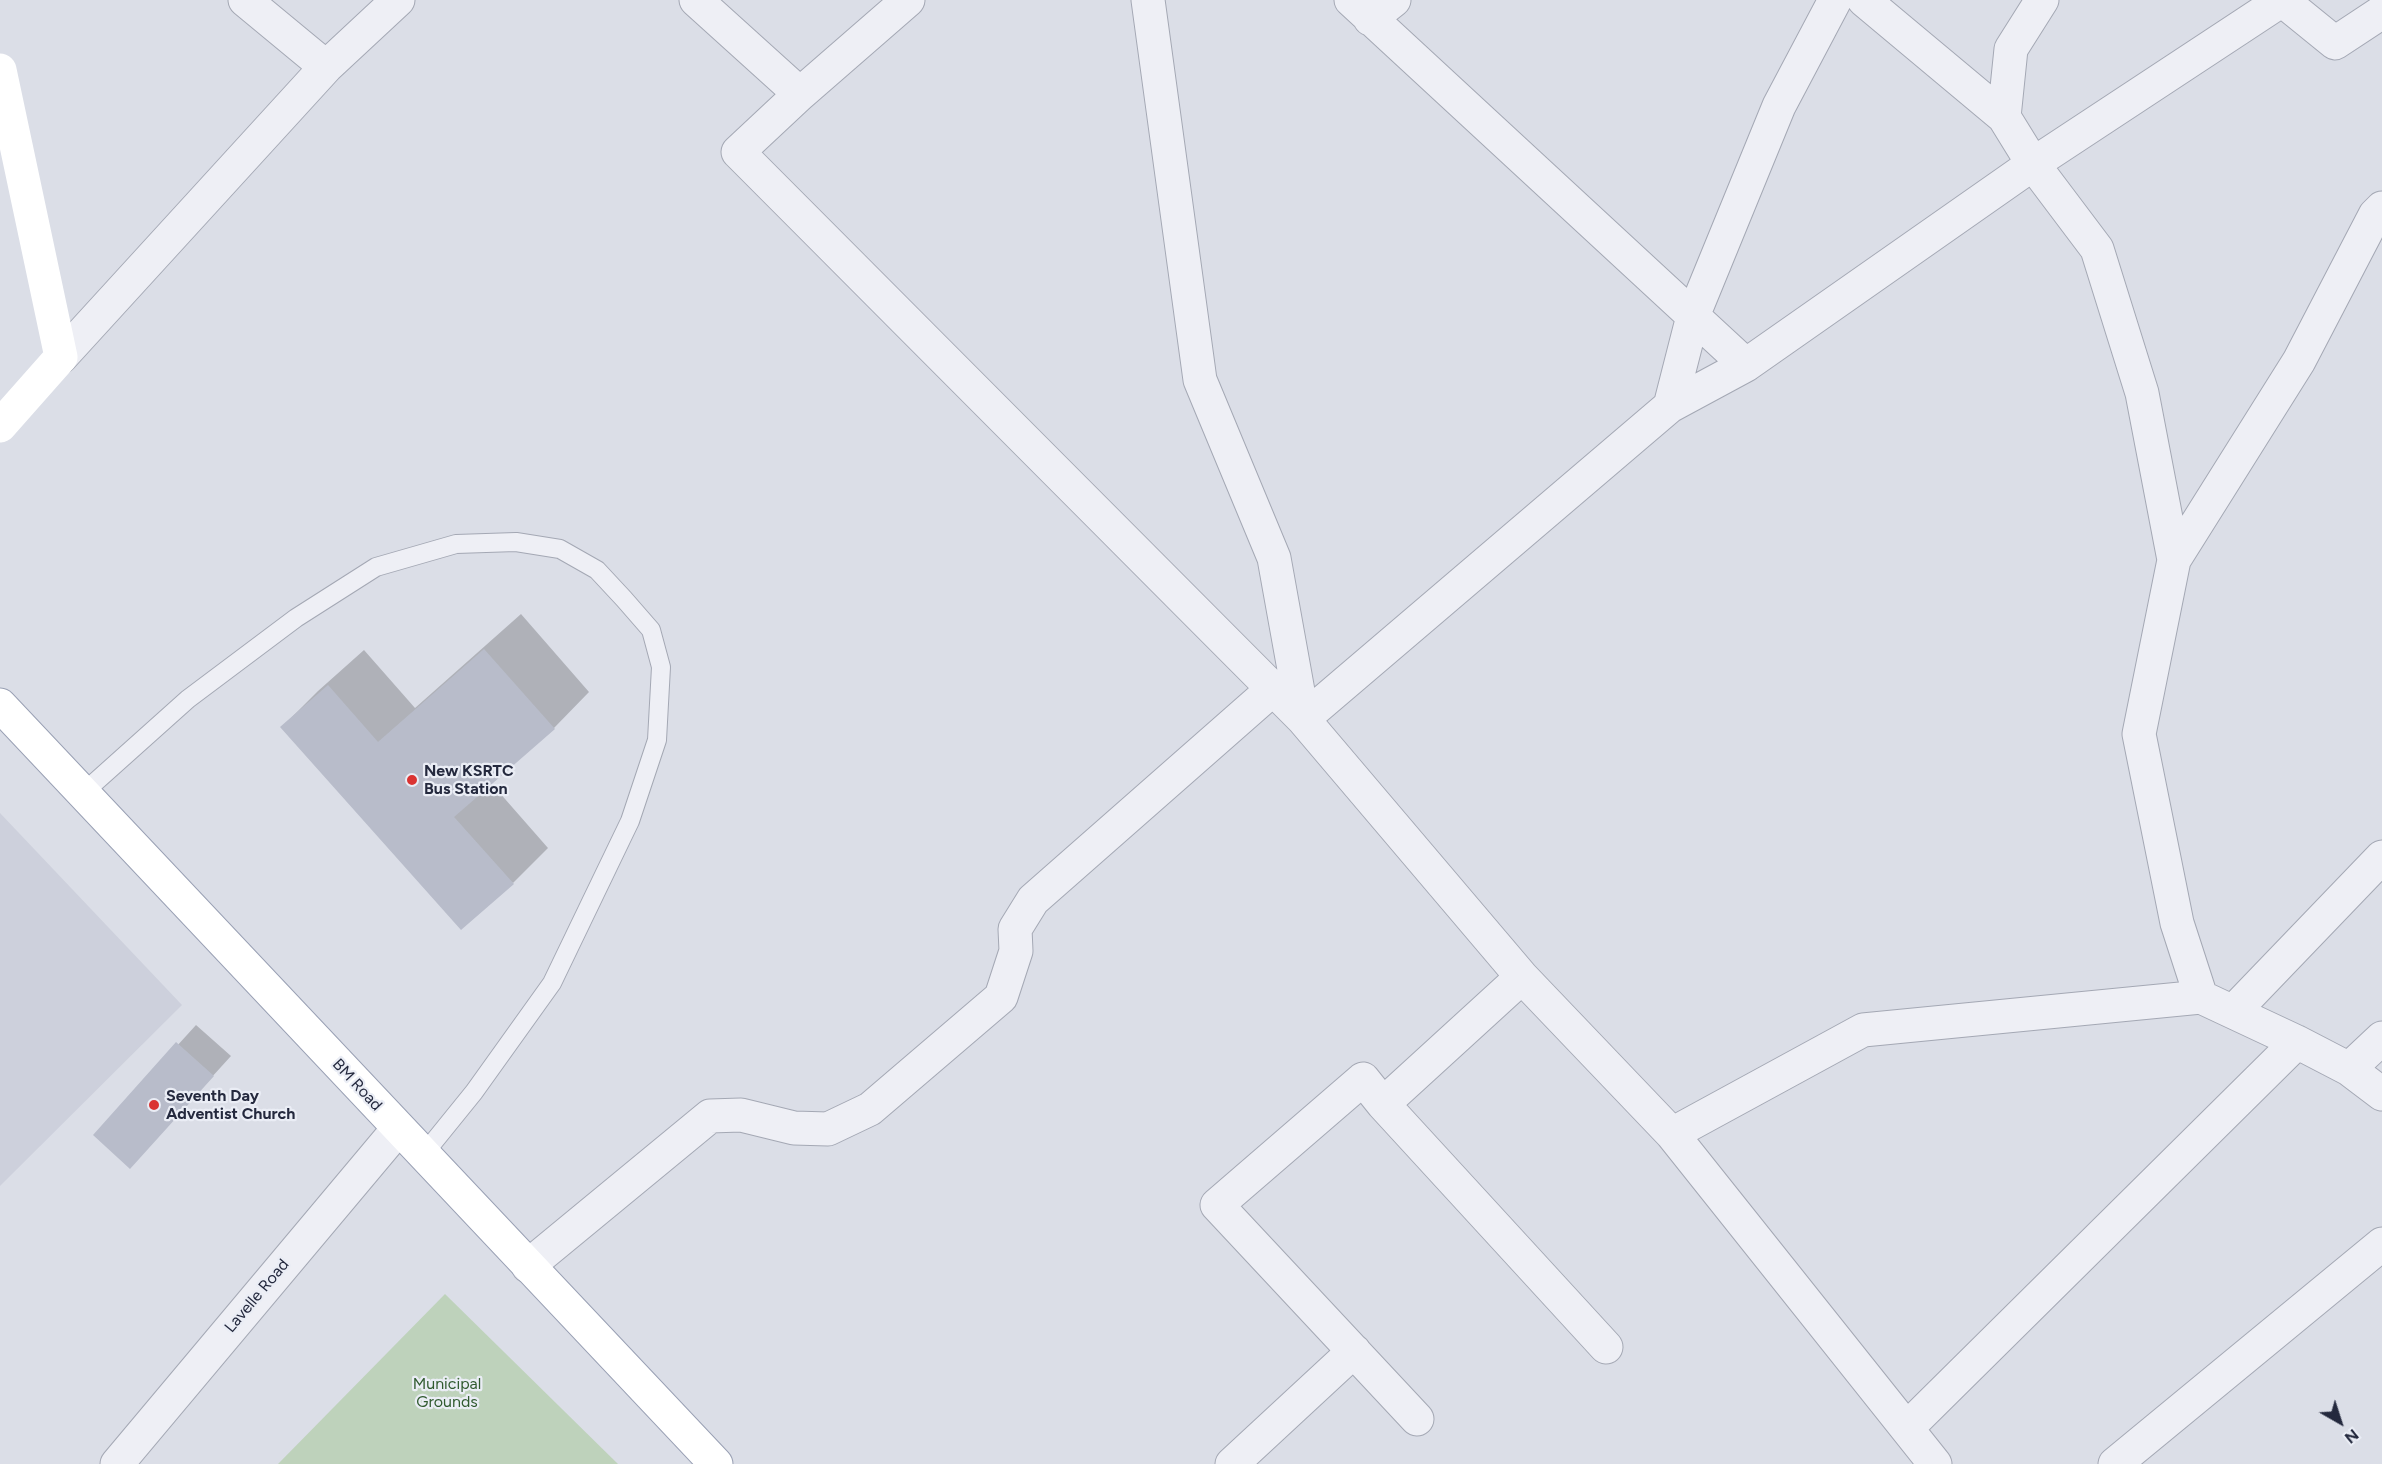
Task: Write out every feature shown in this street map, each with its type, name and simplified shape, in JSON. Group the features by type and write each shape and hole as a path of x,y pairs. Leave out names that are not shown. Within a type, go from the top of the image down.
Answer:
{"main road":[{"path":"0,70 61,357 0,426"},
{"name":"BM Road","path":"0,705 716,1464"}],"street":[{"path":"245,0 326,67"},
{"path":"61,357 326,67 398,0"},
{"path":"696,0 800,94"},
{"path":"1148,0 1200,380 1274,558 1303,719"},
{"path":"1670,406 1693,316 1779,106 1835,0"},
{"path":"1863,0 2004,117 2033,164 2097,249 2142,393 2174,560"},
{"path":"2004,117 2011,49 2042,0"},
{"path":"1303,719 1670,406 1746,365 2033,164 2282,0 2335,43 2382,12"},
{"path":"909,1 800,94 738,152 1303,719 1522,977 1672,1134 1935,1464"},
{"path":"1372,6 1746,365"},
{"path":"2201,997 2177,923 2139,734 2174,560 2299,361 2375,215 2382,208"},
{"path":"528,1266 710,1116 741,1114 794,1128 828,1129 870,1109 1001,997 1016,951 1016,929 1033,900 1274,689"},
{"path":"2233,1012 2382,857"},
{"path":"1383,1104 1522,977"},
{"path":"1672,1134 1863,1029 2201,997 2349,1069 2382,1094"},
{"path":"2349,1069 2382,1038"},
{"path":"1907,1428 2297,1042"},
{"path":"1417,1419 1217,1205 1363,1078 1383,1104 1606,1347"},
{"name":"Lavelle Road","path":"117,1464 398,1129"},
{"path":"2115,1464 2382,1244"},
{"path":"1232,1464 1354,1351"}],"lane":[{"path":"83,793 188,699 296,618 376,567 456,544 516,542 560,549 597,570 651,630 661,667 657,740 630,821 552,983 474,1092 423,1155"}],"shaded area":[{"path":"0,813 182,1005 0,1186"}],"green space":[{"name":"Municipal Grounds","path":"445,1294 618,1464 278,1464"}],"building":[{"name":"New KSRTC Bus Station","path":"484,649 555,729 454,817 514,884 461,930 280,727 328,685 378,742"},
{"name":"Seventh Day Adventist Church","path":"176,1042 214,1076 130,1169 93,1135"}],"place":[{"name":"New KSRTC Bus Station","path":"412,780"},
{"name":"Seventh Day Adventist Church","path":"154,1105"}]}
